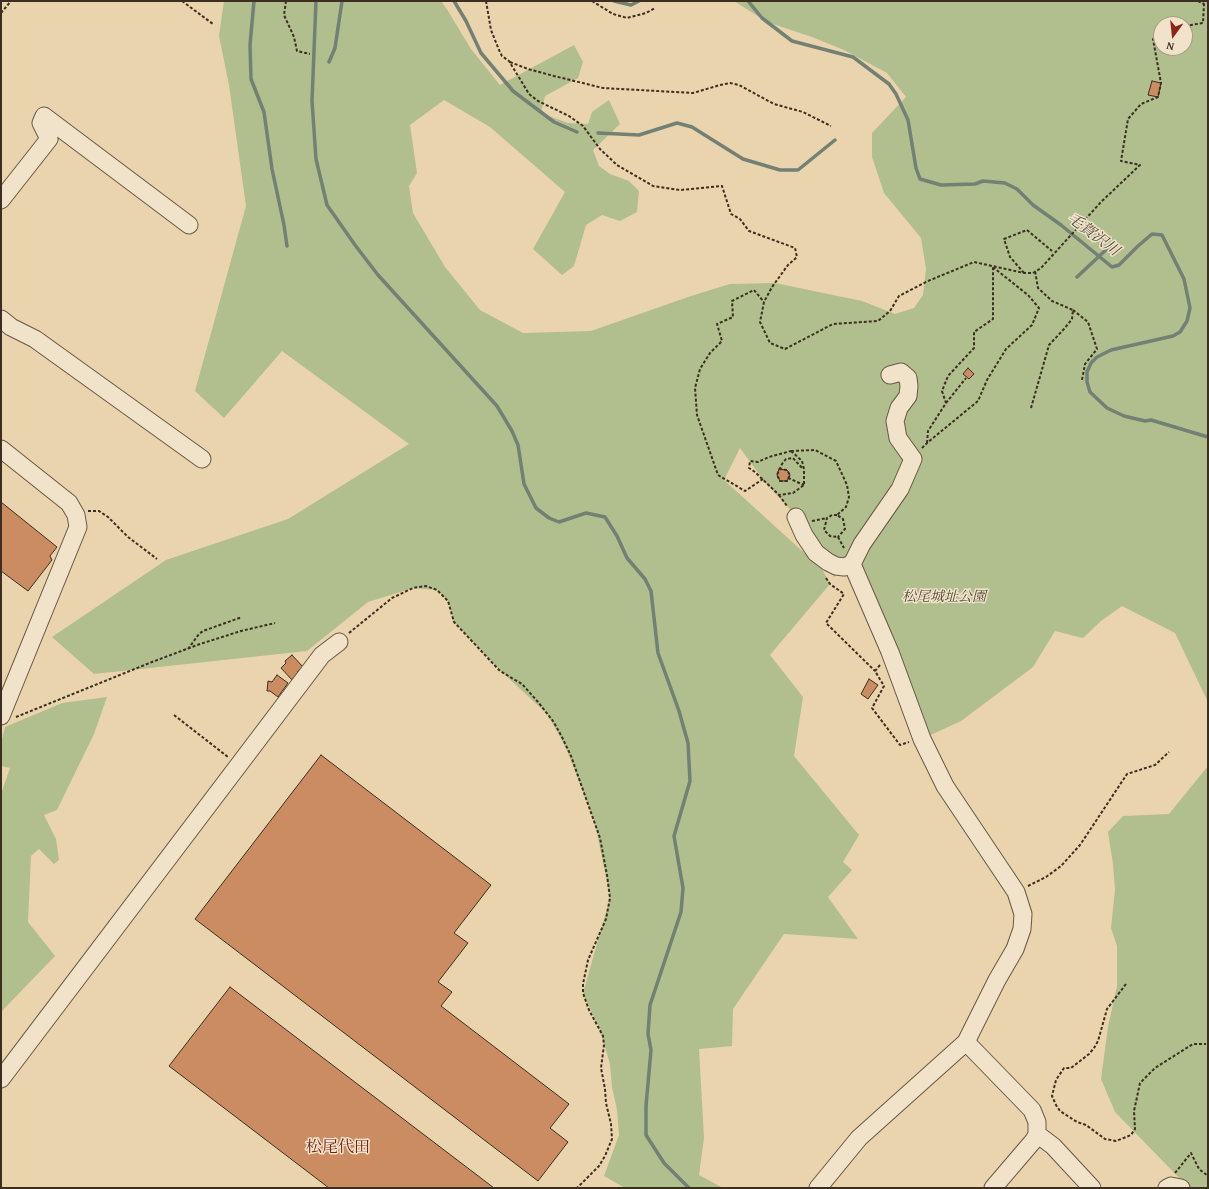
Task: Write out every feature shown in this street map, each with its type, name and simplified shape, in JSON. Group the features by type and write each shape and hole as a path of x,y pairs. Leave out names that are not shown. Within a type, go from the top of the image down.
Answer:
{"street":[{"path":"1,200 49,140 41,123 44,116 188,225"},
{"path":"1,319 11,328 35,339 202,459"},
{"path":"796,516 804,535 816,553 836,566 844,567 852,564 862,544 900,489 913,459 898,438 895,420 900,408 908,396 908,378 901,372 890,375"},
{"path":"1,448 69,503 76,515 78,527 6,692 9,717"},
{"path":"818,1188 859,1138 966,1042 1014,949 1022,930 1023,914 1016,892 945,786 922,739 890,652 852,564"},
{"path":"1,1079 322,655 339,642"},
{"path":"966,1042 1032,1110 1037,1122 1037,1134 1034,1140 993,1188"},
{"path":"1037,1134 1053,1146 1092,1188"}],"path":[{"path":"1,14 11,1"},
{"path":"182,1 213,24"},
{"path":"286,1 284,15 294,37 296,51 310,54"},
{"path":"486,1 490,30 502,56 509,61 528,69 603,88 693,94 730,83 739,85 774,104 803,112 831,126"},
{"path":"592,1 613,14 627,18 646,13 655,8"},
{"path":"1198,1 1204,4"},
{"path":"1193,25 1203,23 1204,4 1206,1"},
{"path":"509,61 529,94 538,101 569,116 583,126 600,149 617,165 653,186 680,190 722,186 731,214 740,219 749,231 795,248 797,257 788,265 772,287 764,302 760,322 770,343 785,349 833,324 878,321 890,311 899,296 928,281 974,262 1024,274 1041,268 1100,202 1140,165 1121,161 1128,119 1141,104 1158,97 1161,83 1156,56"},
{"path":"1024,274 1010,257 1004,239 1027,230 1052,251"},
{"path":"946,403 942,391 948,376 974,348 974,332 993,320 993,267"},
{"path":"913,459 927,443 978,401 987,380 1006,350 1032,325 1039,308 1028,295 993,267"},
{"path":"1036,271 1038,288 1052,301 1073,310 1088,322 1096,349 1085,364 1082,380"},
{"path":"763,479 745,491 718,476 698,415 695,388 700,369 710,353 722,341 717,324 733,317 732,301 754,290 764,302"},
{"path":"1031,408 1048,345 1072,319 1073,310"},
{"path":"927,443 928,431 946,403 966,378"},
{"path":"804,485 793,493 779,495 749,468 750,461 758,462 769,456 791,451 815,450 836,461 847,485 849,498 846,507 837,515 832,515 827,518 824,530 830,536 838,537 845,529 843,519 837,515"},
{"path":"791,451 802,461 804,469 804,485"},
{"path":"779,470 787,470 790,475 787,481 780,481 777,475 779,470 786,459 793,458 804,469"},
{"path":"788,478 804,485"},
{"path":"76,515 90,510 99,511 108,517 128,537 157,559"},
{"path":"830,584 844,594 826,623 875,671 884,686 872,708 900,744 922,739"},
{"path":"339,642 392,598 413,588 426,586 437,590 448,601 454,622 500,671 522,684 538,702 553,721 571,756 600,838 610,898 606,919 588,960 583,984 583,993 589,1010 603,1036 604,1045 601,1068 606,1103 611,1124 612,1139 608,1151 599,1166 577,1188"},
{"path":"187,649 203,631 242,617"},
{"path":"9,717 187,649 241,631 275,623"},
{"path":"875,671 890,652"},
{"path":"174,715 239,765"},
{"path":"1016,892 1046,877 1061,866 1080,845 1126,774 1155,765 1169,752"},
{"path":"1126,984 1107,1009 1098,1040 1094,1048 1089,1054 1070,1068 1064,1068 1056,1080 1052,1096 1060,1111 1076,1122 1086,1125 1105,1139 1116,1140 1131,1135 1135,1129 1134,1111 1140,1083 1155,1068 1173,1058 1184,1049 1193,1044 1206,1044"},
{"path":"1173,1184 1191,1153 1199,1169 1208,1176"}],"green space":[{"name":"松尾城址公園","path":"224,1 441,1 471,49 500,85 574,45 583,62 578,78 545,96 541,113 568,123 588,124 592,112 609,100 620,124 593,150 599,166 610,174 629,181 639,191 637,212 620,221 602,215 586,225 574,266 562,275 533,249 565,192 490,127 444,100 410,125 417,173 409,186 413,213 445,267 480,310 523,333 591,331 730,284 775,283 862,301 895,314 914,308 923,295 926,269 921,238 884,193 872,157 872,133 906,97 887,73 844,50 812,37 767,22 734,1 1208,1 1208,702 1175,633 1122,606 1101,621 1083,638 1055,631 1033,667 961,721 922,739 890,652 844,567 834,577 816,553 796,516 765,482 740,448 724,480 822,569 830,584 770,655 803,697 794,756 859,835 843,862 852,870 828,897 858,939 784,934 733,1009 732,1046 699,1049 704,1138 699,1175 723,1188 625,1188 604,1176 619,1135 617,1110 612,1087 610,1064 600,1030 583,993 610,898 595,823 568,753 546,713 503,673 454,622 448,601 437,590 413,588 368,602 307,651 94,674 52,637 166,560 288,519 409,444 282,351 224,418 195,391 246,206 229,85 219,36"},
{"path":"107,697 94,734 57,810 44,815 56,839 59,860 54,864 39,849 31,856 28,922 55,956 1,1012 1,794 10,768 1,766 1,743 5,727 62,703"},
{"path":"1208,766 1208,1188 1189,1188 1115,1112 1101,1079 1108,1027 1117,986 1117,946 1111,928 1115,890 1108,832 1123,816 1169,814"}],"building":[{"path":"1152,81 1161,83 1158,97 1148,95"},
{"path":"968,368 974,374 969,379 963,374"},
{"path":"779,469 787,470 790,475 787,481 780,481 777,475"},
{"path":"1,502 57,547 50,556 52,560 28,591 1,571"},
{"path":"292,655 303,667 297,672 299,674 293,681 281,668 286,663 285,661"},
{"path":"277,675 288,683 278,697 270,691 267,691 268,681 272,682"},
{"path":"869,679 878,685 868,699 861,694"},
{"path":"321,755 491,885 454,933 468,943 438,982 452,992 441,1006 569,1104 550,1128 568,1142 538,1181 195,919"},
{"path":"230,987 494,1188 329,1188 169,1066"}],"waterway":[{"path":"254,1 250,45 251,79 264,112 272,169 287,246"},
{"path":"316,1 312,101 316,159 327,205 378,275 497,406 512,431 518,445 524,484 536,508 549,518 559,522 586,513 605,517 617,536 627,558 645,579 651,591 658,653 679,711 688,743 690,781 674,836 683,888 681,912 650,1005 648,1034 651,1050 646,1106 646,1135 664,1163 689,1188"},
{"path":"329,62 335,48 342,1"},
{"path":"454,1 466,21 481,53 513,91 554,122 577,132"},
{"name":"毛賀沢川","path":"614,1 631,5 639,1"},
{"name":"毛賀沢川","path":"748,1 762,18 792,41 853,57 889,84 896,94 908,120 916,168 920,179 941,185 975,184 983,181 1005,183 1017,189 1033,205 1061,225 1112,267 1119,265 1152,234 1162,235 1184,279 1190,308 1187,321 1180,332 1173,336 1111,350 1097,357 1091,363 1087,372 1087,382 1090,392 1107,408 1124,416 1145,421 1151,420 1208,437"},
{"path":"598,133 639,135 677,123 692,127 743,159 780,170 798,170 835,140"},
{"path":"1077,277 1110,246"}],"district":[{"name":"松尾代田","path":"338,1148"}]}
